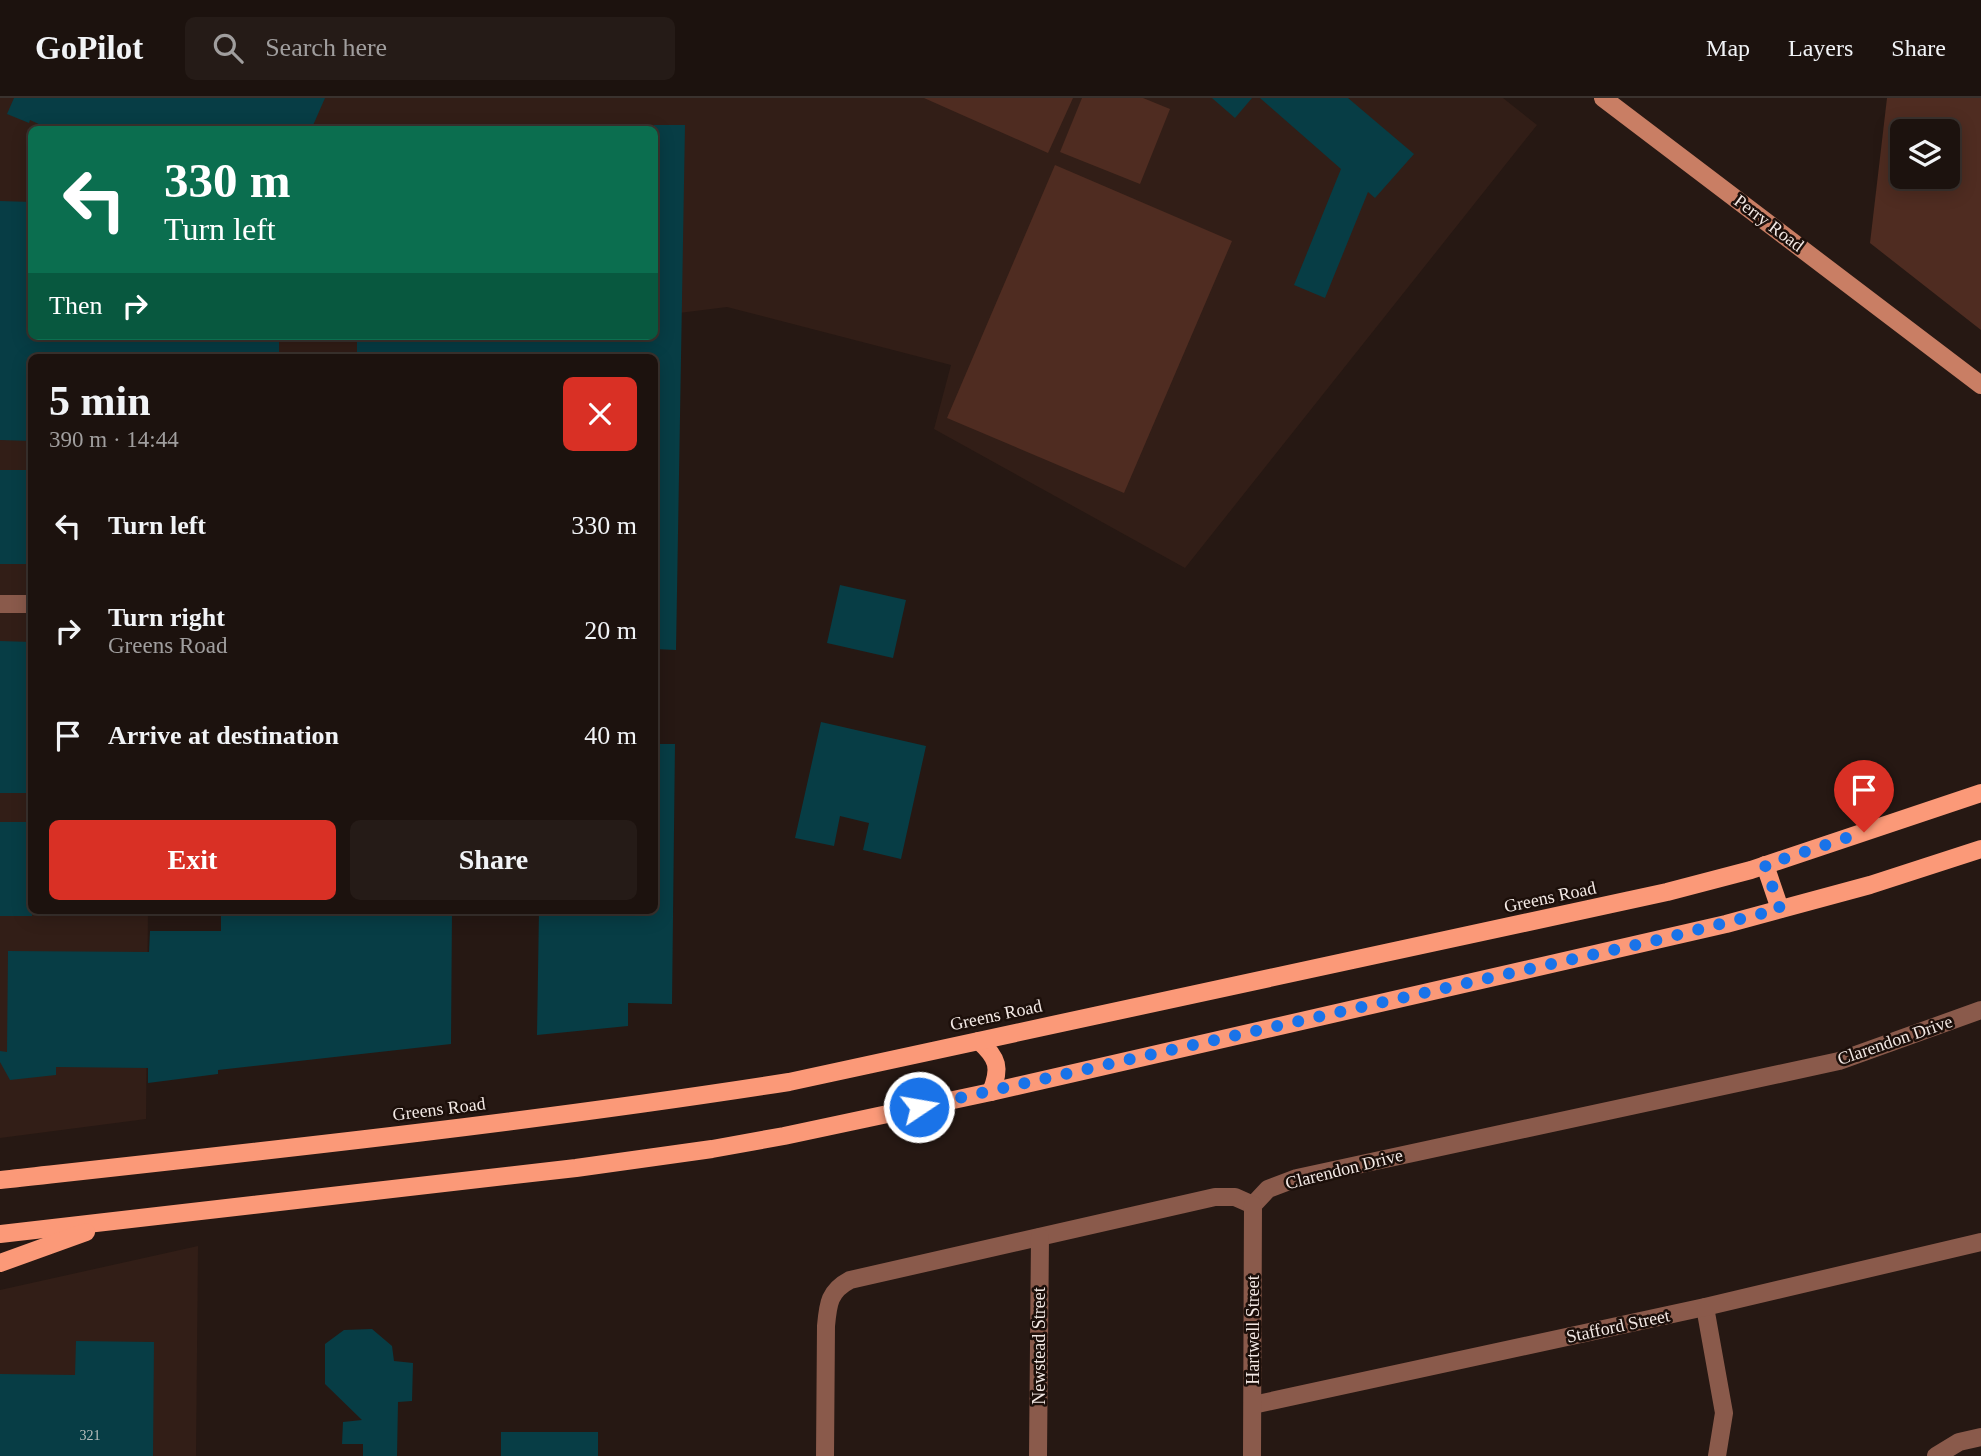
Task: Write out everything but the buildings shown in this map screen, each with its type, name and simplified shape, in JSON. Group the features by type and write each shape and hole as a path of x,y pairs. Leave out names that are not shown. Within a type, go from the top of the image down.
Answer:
{"main road":[{"name":"Perry Road","path":"1603,98 1936,348 1981,385"},
{"name":"Perry Road","path":"1936,348 1981,394"},
{"name":"Greens Road","path":"0,1180 656,1104 789,1082 1667,892 1765,865 1981,793"},
{"path":"0,1234 576,1168 712,1149 822,1128 992,1092 1687,933 1870,885 1981,849"},
{"path":"1765,865 1780,909"},
{"path":"979,1041 987,1048 997,1066 998,1076 992,1092"},
{"path":"0,1263 116,1221"}],"street":[{"path":"0,604 28,604"},
{"name":"Clarendon Drive","path":"1252,1205 1268,1189 1297,1178 1839,1061 1981,1010"},
{"path":"825,1456 828,1309 838,1286 850,1280 1215,1197 1235,1197 1252,1205"},
{"name":"Hartwell Street","path":"1252,1205 1252,1456"},
{"name":"Newstead Street","path":"1038,1456 1040,1237"},
{"name":"Stafford Street","path":"1253,1405 1704,1307 1981,1242"},
{"path":"1704,1307 1724,1413 1717,1456"},
{"path":"1936,1456 1959,1442 1981,1437"}],"shaded area":[{"path":"0,98 1503,98 1537,125 1185,568 934,429 951,365 727,307 658,316 658,126 28,126 28,340 463,340 353,354 28,354 28,914 148,914 146,1119 0,1138"},
{"path":"924,98 1073,98 1048,153"},
{"path":"1082,98 1143,98 1170,109 1140,184 1060,152"},
{"path":"1887,98 1981,98 1981,330 1870,243"},
{"path":"1055,165 1232,241 1124,493 947,418"},
{"path":"198,1246 196,1456 0,1456 0,1290"}],"route":[{"path":"919,1107 1653,941 1780,909 1765,865 1864,832"}]}
